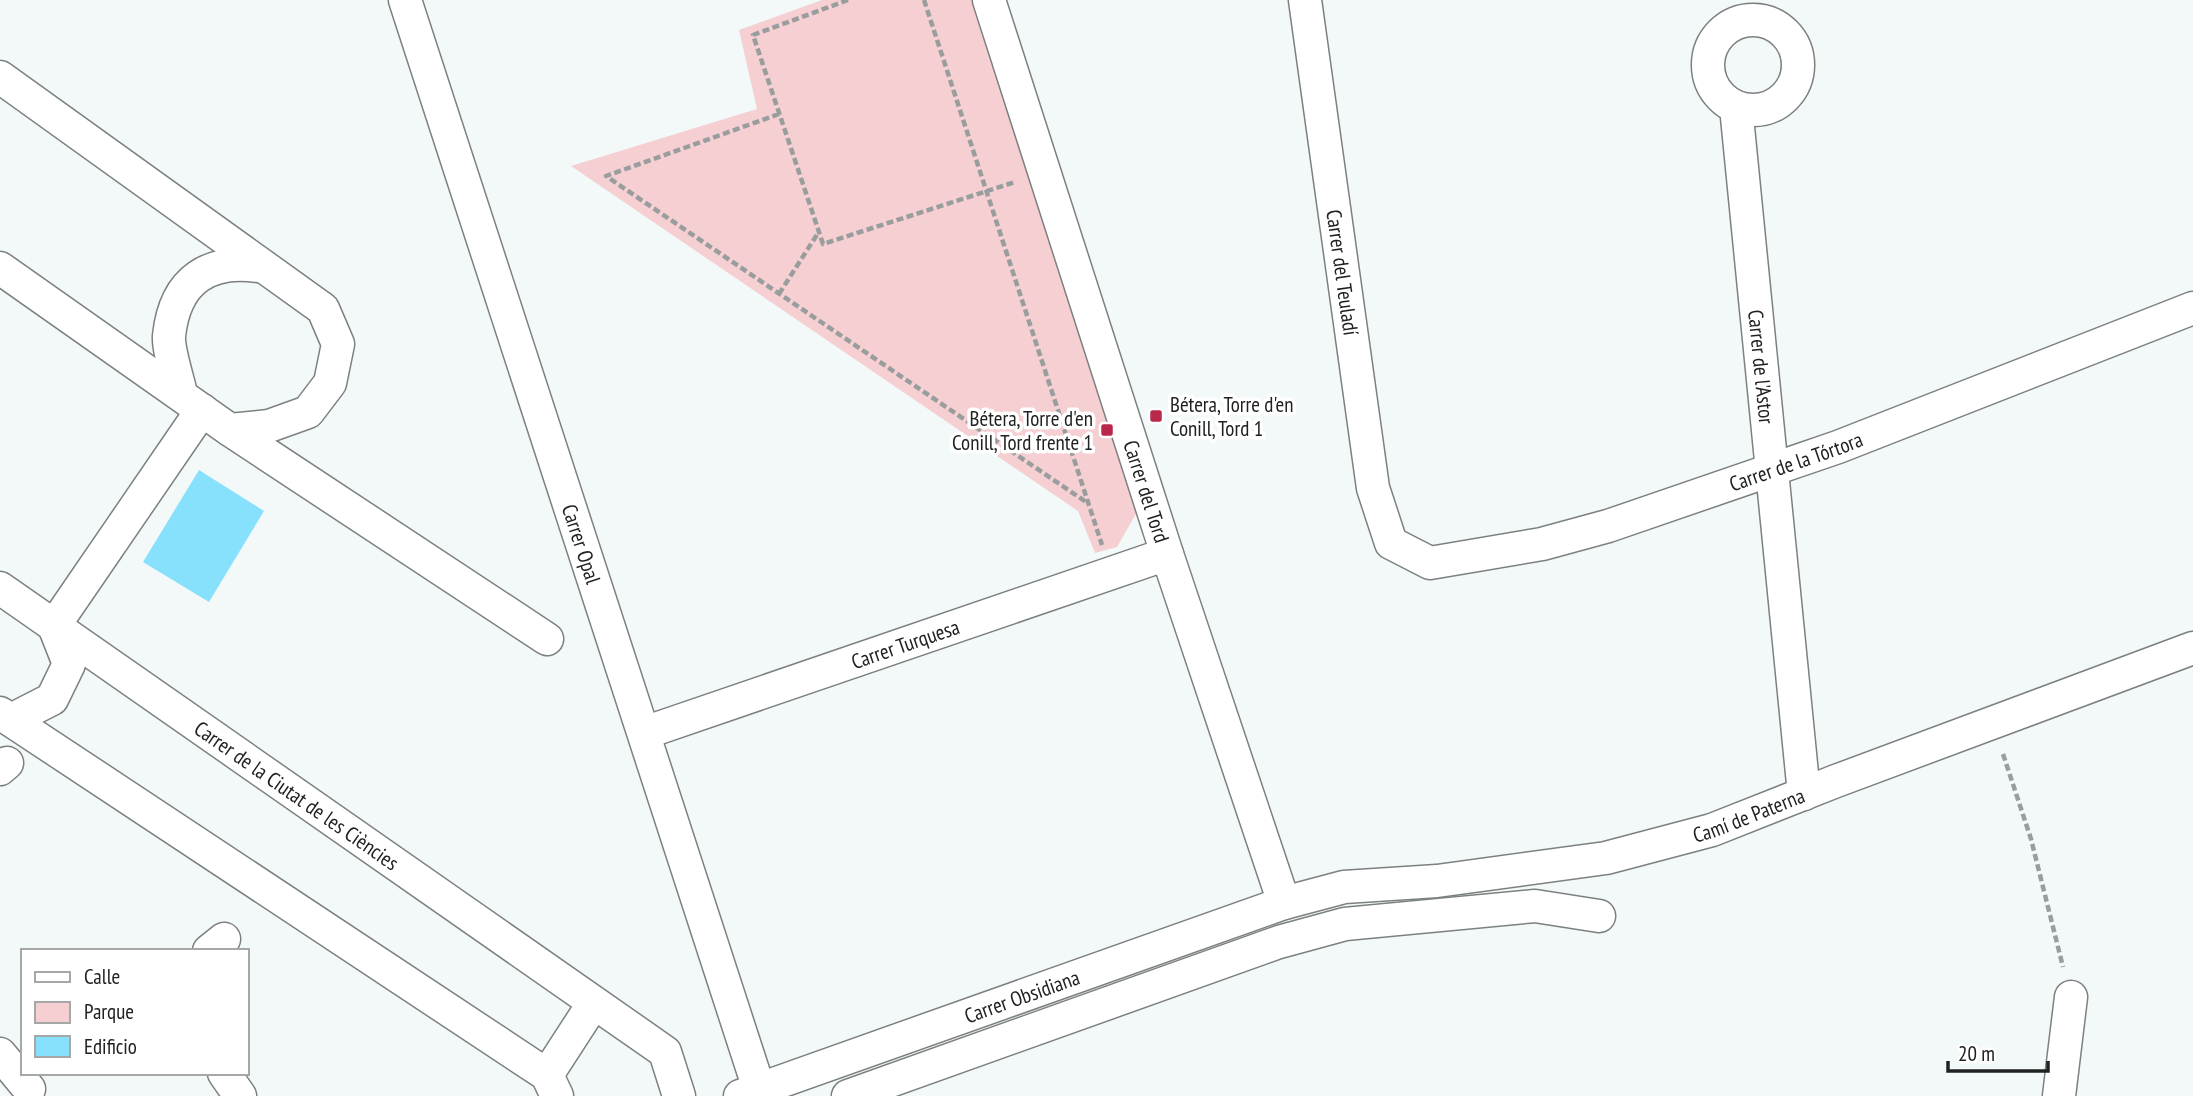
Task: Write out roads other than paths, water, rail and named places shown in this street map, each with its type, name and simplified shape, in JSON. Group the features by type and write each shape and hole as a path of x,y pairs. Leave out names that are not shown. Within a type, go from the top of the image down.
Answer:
{"street":[{"name":"Carrer Opal","path":"405,0 643,733 750,1092"},
{"name":"Carrer del Tord","path":"989,0 1167,554 1284,903"},
{"name":"Carrer del Teuladí","path":"1305,0 1373,488 1391,543"},
{"path":"1734,12 1777,26 1789,37 1796,49 1799,64 1797,79 1779,103 1758,110 1735,107 1723,99 1714,87 1708,58 1713,44 1734,12"},
{"path":"0,76 323,309 338,344 330,383 308,412 269,426 230,430"},
{"name":"Carrer de l'Astor","path":"1735,107 1804,794"},
{"path":"192,402 169,338 185,287 214,267 244,263 264,267"},
{"path":"0,268 230,430 547,639"},
{"name":"Carrer de la Tórtora","path":"1391,543 1430,563 1542,544 1608,526 1838,447 2193,308"},
{"path":"5,716 52,699 69,664 54,626 192,402"},
{"name":"Carrer Turquesa","path":"643,733 1167,554"},
{"name":"Carrer de la Ciutat de les Ciències","path":"0,589 665,1052 679,1096"},
{"name":"Camí de Paterna","path":"1284,903 1344,887 1437,881 1606,858 1712,830 2193,649"},
{"path":"5,716 552,1086 593,1004"},
{"name":"Carrer Obsidiana","path":"750,1092 1284,903"},
{"path":"848,1096 1279,942 1345,924 1535,906 1599,916"},
{"path":"2059,1096 2071,997"},
{"path":"0,1054 21,1074"},
{"path":"224,1075 240,1096"}],"place":[{"name":"Bétera, Torre d'en Conill, Tord 1","path":"1156,416"},
{"name":"Bétera, Torre d'en Conill, Tord frente 1","path":"1107,430"}]}
